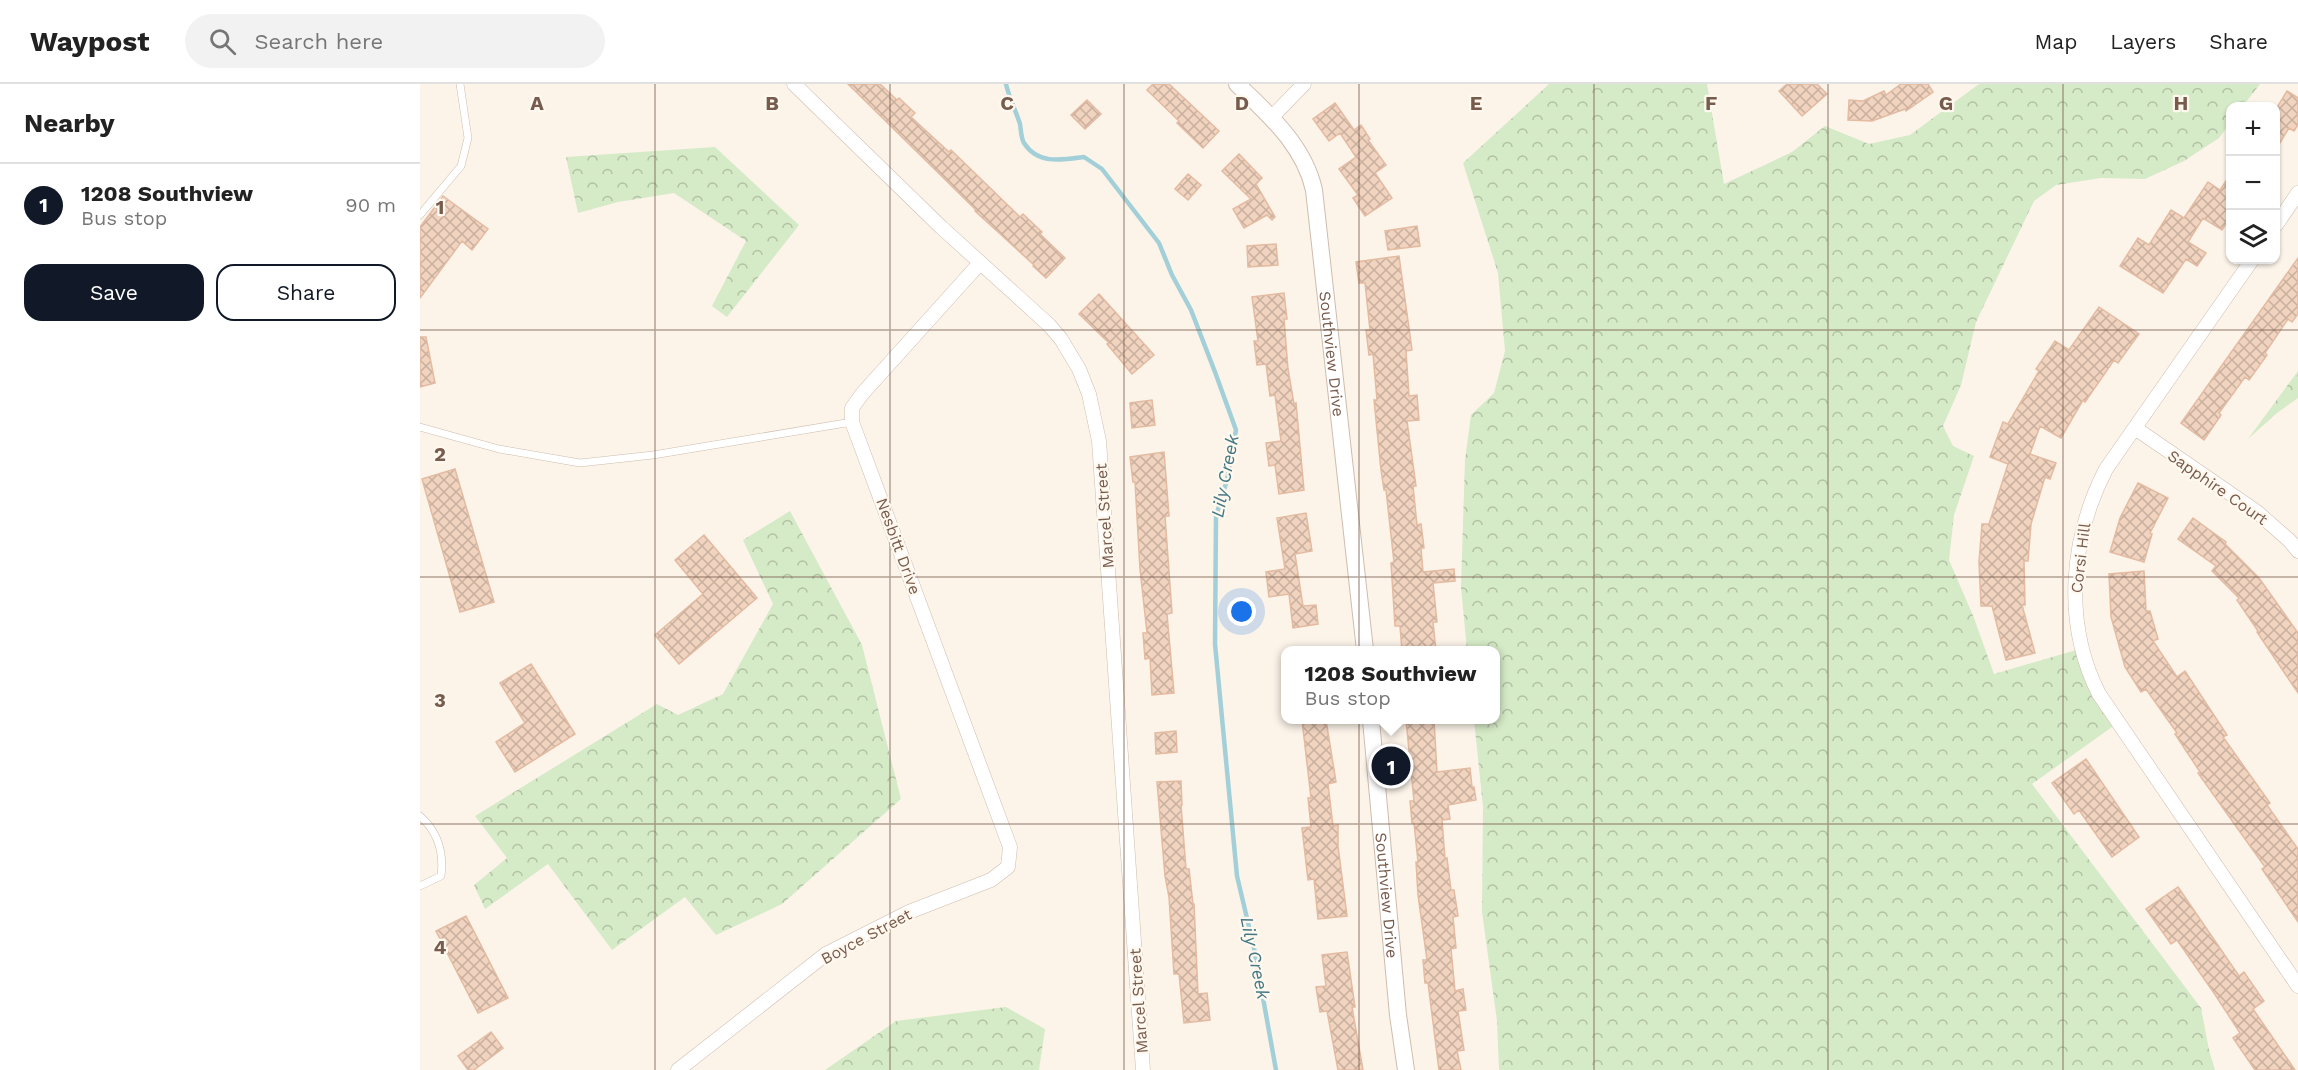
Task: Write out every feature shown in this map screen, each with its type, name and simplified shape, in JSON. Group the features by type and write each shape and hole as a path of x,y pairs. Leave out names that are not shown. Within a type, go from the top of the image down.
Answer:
{"street":[{"name":"Marcel Street","path":"794,84 980,263 1049,325 1061,339 1079,369 1095,415 1100,453 1143,1070"},
{"name":"Southview Drive","path":"1237,84 1272,117 1289,137 1305,162 1314,190 1364,646"},
{"path":"1272,117 1304,84"},
{"path":"2280,219 2298,193"},
{"path":"852,422 852,408 862,394 980,263"},
{"name":"Corsi Hill","path":"2249,264 2106,469 2085,518 2080,540 2075,604 2077,628 2086,663 2105,704 2298,986"},
{"name":"Nesbitt Drive","path":"852,422 1010,847 1008,867"},
{"name":"Sapphire Court","path":"2135,428 2257,513 2298,551"},
{"name":"Southview Drive","path":"1371,724 1398,1015 1406,1070"},
{"name":"Boyce Street","path":"678,1070 826,954 909,912 991,880 1008,867"}],"lane":[{"path":"420,214 460,166 468,138 460,84"},
{"path":"420,427 499,449 580,463 653,455 852,422"},
{"path":"420,816 431,826 444,858 441,876 420,886"}],"green space":[{"path":"1549,84 1707,84 1724,184 1792,152 1825,126 1869,144 1910,135 1979,84 2260,84 2246,102 2226,102 2226,128 2219,138 2184,161 2145,179 2101,178 2056,185 2034,201 1976,322 1961,385 1943,426 1953,446 1974,456 1954,515 1949,560 1974,618 1994,674 2083,648 2119,722 2032,784 2201,1008 2215,1070 1499,1070 1497,1021 1482,912 1483,807 1474,724 1500,724 1500,646 1467,646 1461,587 1465,460 1471,415 1494,393 1505,351 1498,273 1463,163"},
{"path":"715,147 799,225 727,317 712,306 746,241 674,193 618,202 578,213 566,157"},
{"path":"2298,371 2298,398 2248,439"},
{"path":"790,511 862,645 901,799 782,904 716,935 685,897 612,950 548,864 485,909 474,885 507,858 475,816 657,704 678,715 723,694 773,604 743,540"},
{"path":"1006,1007 1045,1029 1039,1070 825,1070 896,1021"}],"building":[{"path":"848,84 880,84 897,100 899,98 915,113 911,117 949,152 951,150 1020,217 1023,214 1065,258 1046,278 975,211"},
{"path":"1153,84 1169,84 1219,131 1203,148 1147,90"},
{"path":"1787,84 1817,84 1827,94 1802,116 1779,91"},
{"path":"1901,84 1928,84 1933,92 1906,111 1905,109 1872,121 1848,120 1849,100 1863,101 1884,91 1886,95"},
{"path":"2287,91 2298,98 2298,125 2294,131 2289,128 2280,143 2280,102"},
{"path":"1087,100 1101,114 1085,129 1071,115"},
{"path":"1335,103 1354,130 1361,125 1370,139 1368,140 1386,165 1375,173 1392,198 1365,216 1353,198 1358,195 1339,169 1356,157 1340,133 1329,141 1313,119"},
{"path":"1239,154 1262,178 1256,184 1275,217 1272,220 1267,215 1244,228 1233,209 1251,199 1222,171"},
{"path":"1188,174 1201,185 1188,200 1175,189"},
{"path":"2226,181 2226,224 2222,230 2203,218 2188,242 2206,253 2197,266 2186,259 2163,293 2120,266 2138,238 2149,245 2171,210 2184,218 2208,182 2220,190"},
{"path":"443,196 488,229 472,250 462,241 420,298 420,227"},
{"path":"1417,226 1420,246 1388,250 1385,231"},
{"path":"1276,244 1278,265 1248,267 1247,246"},
{"path":"1399,256 1412,350 1406,351 1409,396 1417,395 1419,420 1407,421 1416,486 1413,486 1417,525 1421,524 1424,548 1421,548 1423,572 1454,569 1455,581 1433,583 1437,622 1433,622 1435,646 1402,646 1400,626 1395,626 1391,563 1394,562 1386,490 1384,490 1381,470 1374,400 1377,400 1373,354 1369,355 1366,330 1370,330 1365,283 1359,283 1356,262"},
{"path":"2298,258 2298,314 2292,322 2288,319 2265,353 2267,355 2249,380 2245,377 2219,413 2221,415 2204,440 2181,423"},
{"path":"1284,293 1288,369 1294,404 1296,403 1304,490 1279,494 1275,465 1269,466 1266,443 1281,441 1275,395 1270,396 1266,364 1257,365 1254,341 1258,341 1252,297"},
{"path":"1099,294 1154,355 1132,374 1107,344 1109,343 1079,314"},
{"path":"2099,307 2139,334 2118,363 2114,360 2085,402 2083,400 2061,438 2040,426 2030,454 2056,463 2050,479 2045,477 2031,524 2028,561 2024,561 2025,605 2022,605 2035,653 2006,660 1992,606 1981,606 1979,562 1982,524 1989,524 2008,464 1990,457 2003,422 2008,424 2039,371 2036,369 2055,341 2069,350"},
{"path":"420,337 426,337 435,383 420,387"},
{"path":"1152,400 1155,425 1132,428 1130,403"},
{"path":"1164,452 1169,516 1165,516 1172,613 1167,614 1174,693 1152,695 1150,658 1145,659 1143,633 1147,633 1140,569 1135,482 1133,482 1130,457"},
{"path":"455,469 494,602 460,612 422,479"},
{"path":"2138,483 2168,498 2150,533 2152,534 2144,562 2110,552 2120,518"},
{"path":"1306,513 1312,551 1295,554 1303,606 1316,605 1318,624 1293,628 1289,594 1269,597 1266,572 1285,569 1277,518"},
{"path":"2193,518 2226,542 2225,544 2259,578 2298,633 2298,693 2237,600 2239,598 2212,571 2216,566 2178,539"},
{"path":"704,535 757,598 679,664 655,635 703,594 675,560"},
{"path":"2144,571 2146,611 2150,611 2158,639 2153,641 2177,677 2185,671 2227,735 2223,737 2270,803 2267,805 2298,849 2298,922 2262,869 2265,867 2198,773 2200,772 2175,734 2177,733 2146,689 2141,692 2125,667 2111,617 2109,574"},
{"path":"531,664 575,734 515,772 496,742 525,723 500,683"},
{"path":"1302,724 1327,724 1336,782 1328,784 1333,826 1338,825 1338,846 1347,916 1318,919 1314,879 1308,880 1302,828 1311,827 1308,798 1311,798"},
{"path":"1406,724 1434,724 1437,772 1470,768 1476,800 1448,805 1450,819 1442,820 1445,859 1447,858 1451,890 1454,890 1458,916 1453,917 1456,948 1451,949 1455,991 1463,989 1466,1010 1458,1011 1464,1050 1457,1051 1461,1070 1439,1070 1428,983 1425,983 1423,960 1427,960 1418,895 1416,862 1418,862 1410,801 1414,801"},
{"path":"1176,731 1177,752 1156,754 1155,733"},
{"path":"2086,759 2139,837 2112,857 2079,810 2074,814 2052,783"},
{"path":"1181,781 1186,869 1189,869 1194,904 1198,994 1207,993 1210,1020 1184,1023 1179,974 1174,974 1169,897 1157,782"},
{"path":"2178,887 2239,976 2244,972 2264,1001 2253,1009 2295,1070 2255,1070 2233,1038 2240,1033 2214,993 2177,940 2171,944 2146,909"},
{"path":"466,916 508,998 478,1013 436,931"},
{"path":"1347,952 1355,1007 1352,1007 1363,1070 1338,1070 1327,1011 1320,1012 1316,987 1326,986 1322,955"},
{"path":"491,1032 503,1048 474,1070 468,1070 458,1056"}],"waterway":[{"name":"Lily Creek","path":"1006,84 1020,124 1023,141 1030,150 1043,158 1084,157 1102,169 1159,243 1172,275 1191,310 1236,430 1227,480 1216,516 1215,644 1237,876 1254,948 1276,1070"}],"place":[{"name":"1208 Southview","path":"1391,766"}]}
